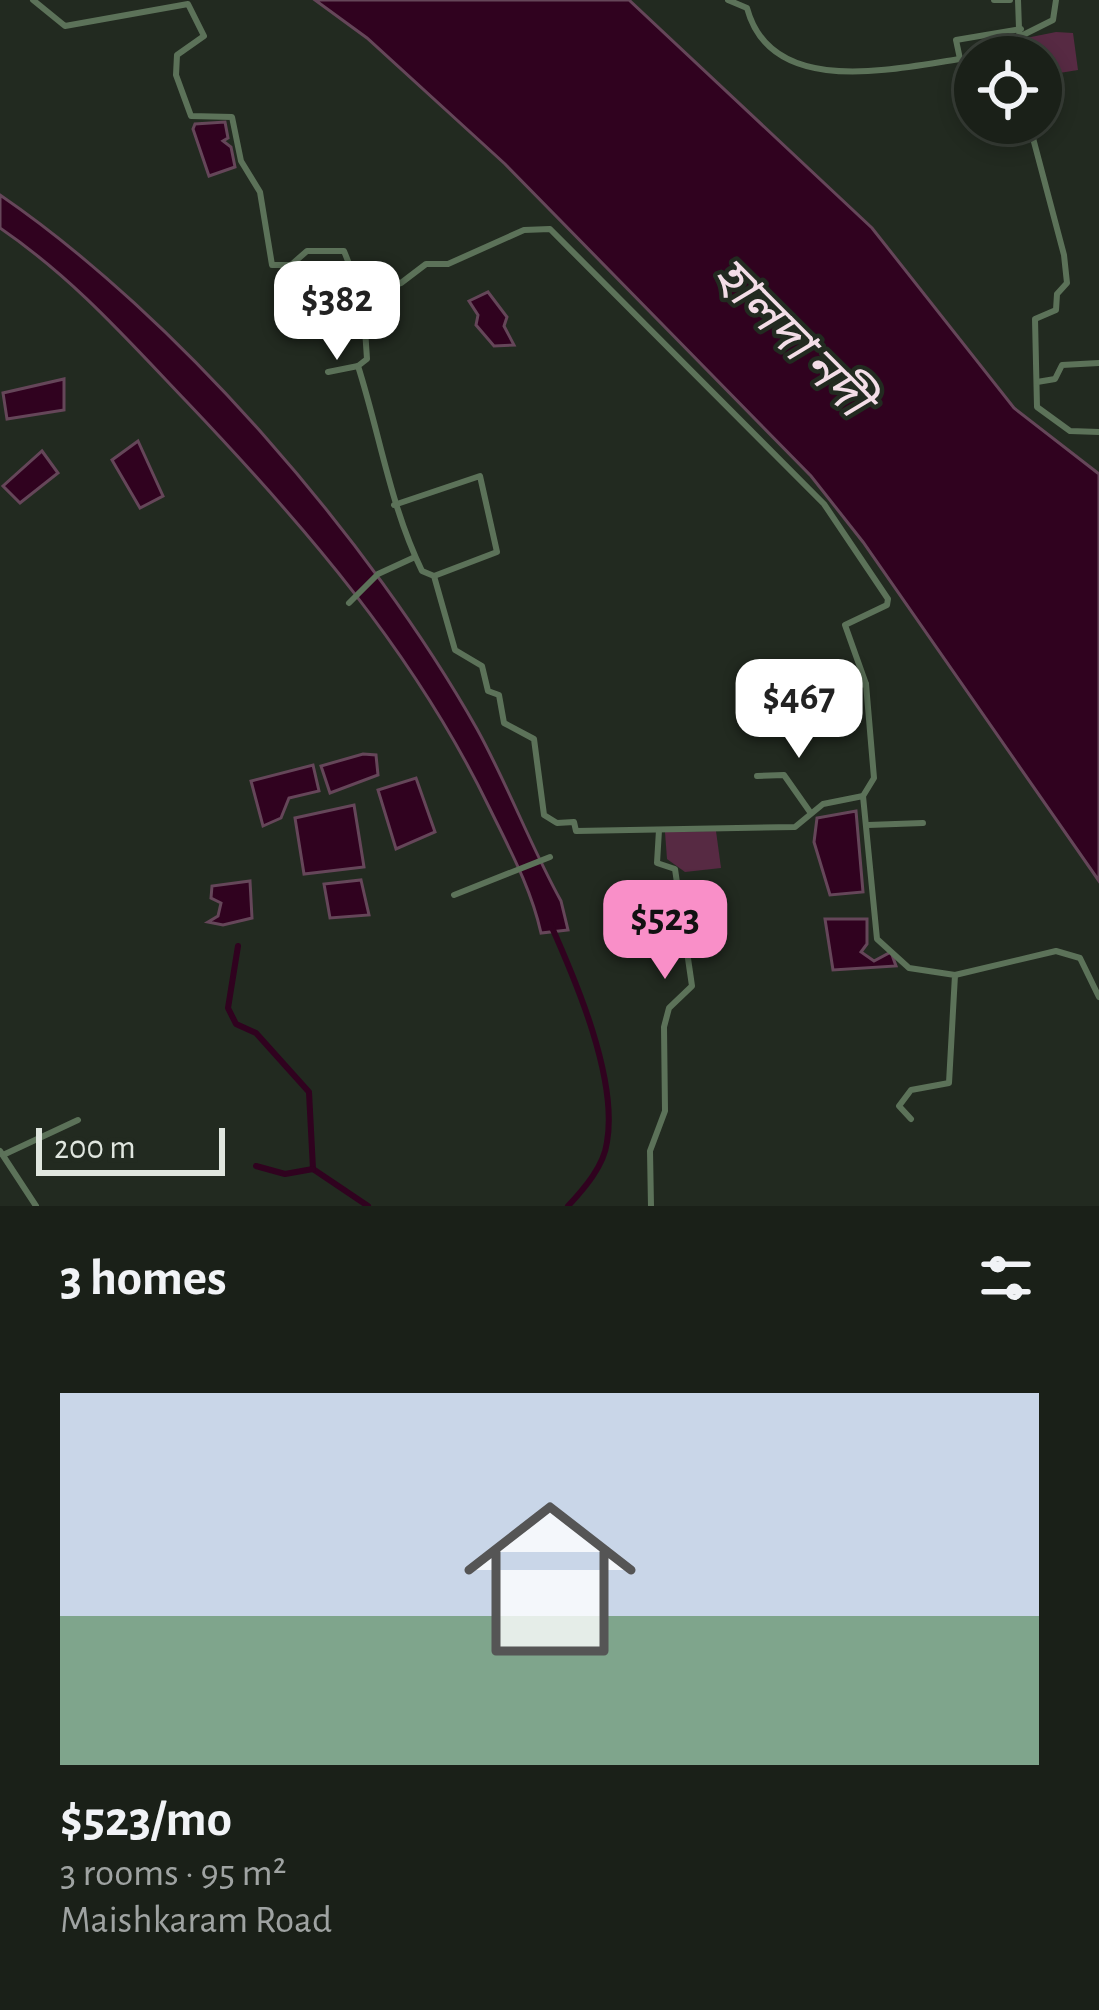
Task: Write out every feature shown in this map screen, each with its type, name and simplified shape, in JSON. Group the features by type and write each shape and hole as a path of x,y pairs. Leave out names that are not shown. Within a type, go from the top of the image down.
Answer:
{"street":[{"path":"33,0 65,26 189,2 204,36 177,55 179,87 191,116 232,117 241,161 260,192 272,265 291,266 307,251 344,251 362,294 367,359 358,366 328,372"},
{"path":"728,0 747,8 758,35 790,59 839,72 960,59 956,40 1021,33 1054,20 1056,0"},
{"path":"994,0 1014,0 1021,36"},
{"path":"1034,144 1067,278 1057,310 1035,319 1037,406 1050,421 1070,431 1099,432"},
{"path":"362,294 401,283 427,264 448,264 524,230 550,229 824,504 888,599 887,605 845,626 866,684 874,778 863,796 877,940 909,968 955,975 1056,951 1080,958 1099,997"},
{"path":"1037,382 1054,379 1062,365 1099,363"},
{"path":"358,366 380,434 393,506 422,571 434,576 497,552 480,476 393,506"},
{"path":"351,600 378,574 415,556"},
{"path":"434,576 455,650 482,666 488,691 499,694 504,723 534,739 544,815 557,823 574,822 576,831 795,827 810,812 863,796"},
{"path":"781,697 866,684"},
{"path":"757,776 784,775 810,812"},
{"path":"868,825 923,823"},
{"path":"651,1206 650,1151 665,1111 669,1008 692,986 676,869 658,863 659,830"},
{"path":"454,895 550,857"},
{"path":"911,1119 899,1106 911,1090 949,1084 955,975"},
{"path":"36,1206 1,1153 78,1120"}],"shaded area":[{"path":"1073,33 1078,70 1062,73 1062,36 1036,36"},
{"path":"716,831 721,868 685,872 667,859 665,832"}],"water":[{"name":"হালদা নদী","path":"315,0 629,0 872,228 1014,408 1099,474 1099,881 863,542 811,476 505,164 367,38"},
{"path":"225,122 228,138 223,141 231,147 235,167 209,176 193,129 195,124"},
{"path":"0,195 135,303 201,368 266,437 383,583 477,729 561,901 568,930 541,933 519,868 459,750 354,592 273,495 120,331 51,267 0,228"},
{"path":"488,292 507,317 504,326 514,345 494,346 476,325 478,315 469,301"},
{"path":"64,379 64,410 7,419 3,393"},
{"path":"138,441 163,496 140,508 112,460"},
{"path":"42,451 58,473 20,503 3,486"},
{"path":"376,755 378,775 330,793 321,766"},
{"path":"313,765 319,791 289,798 281,818 263,826 251,781"},
{"path":"416,778 435,832 396,849 378,790"},
{"path":"354,805 364,867 304,874 295,818"},
{"path":"856,811 863,892 830,895 814,842 817,818"},
{"path":"361,880 369,915 330,918 324,884"},
{"path":"250,881 252,918 223,925 208,922 218,916 221,903 211,898 212,886"},
{"path":"825,919 867,919 867,944 861,952 874,961 891,952 896,966 833,970"}],"waterway":[{"path":"550,923 601,1060 609,1117 602,1160 568,1206"},
{"path":"238,946 228,1008 236,1024 256,1033 309,1092 313,1169 368,1206"},
{"path":"256,1166 285,1174 313,1169"}]}
